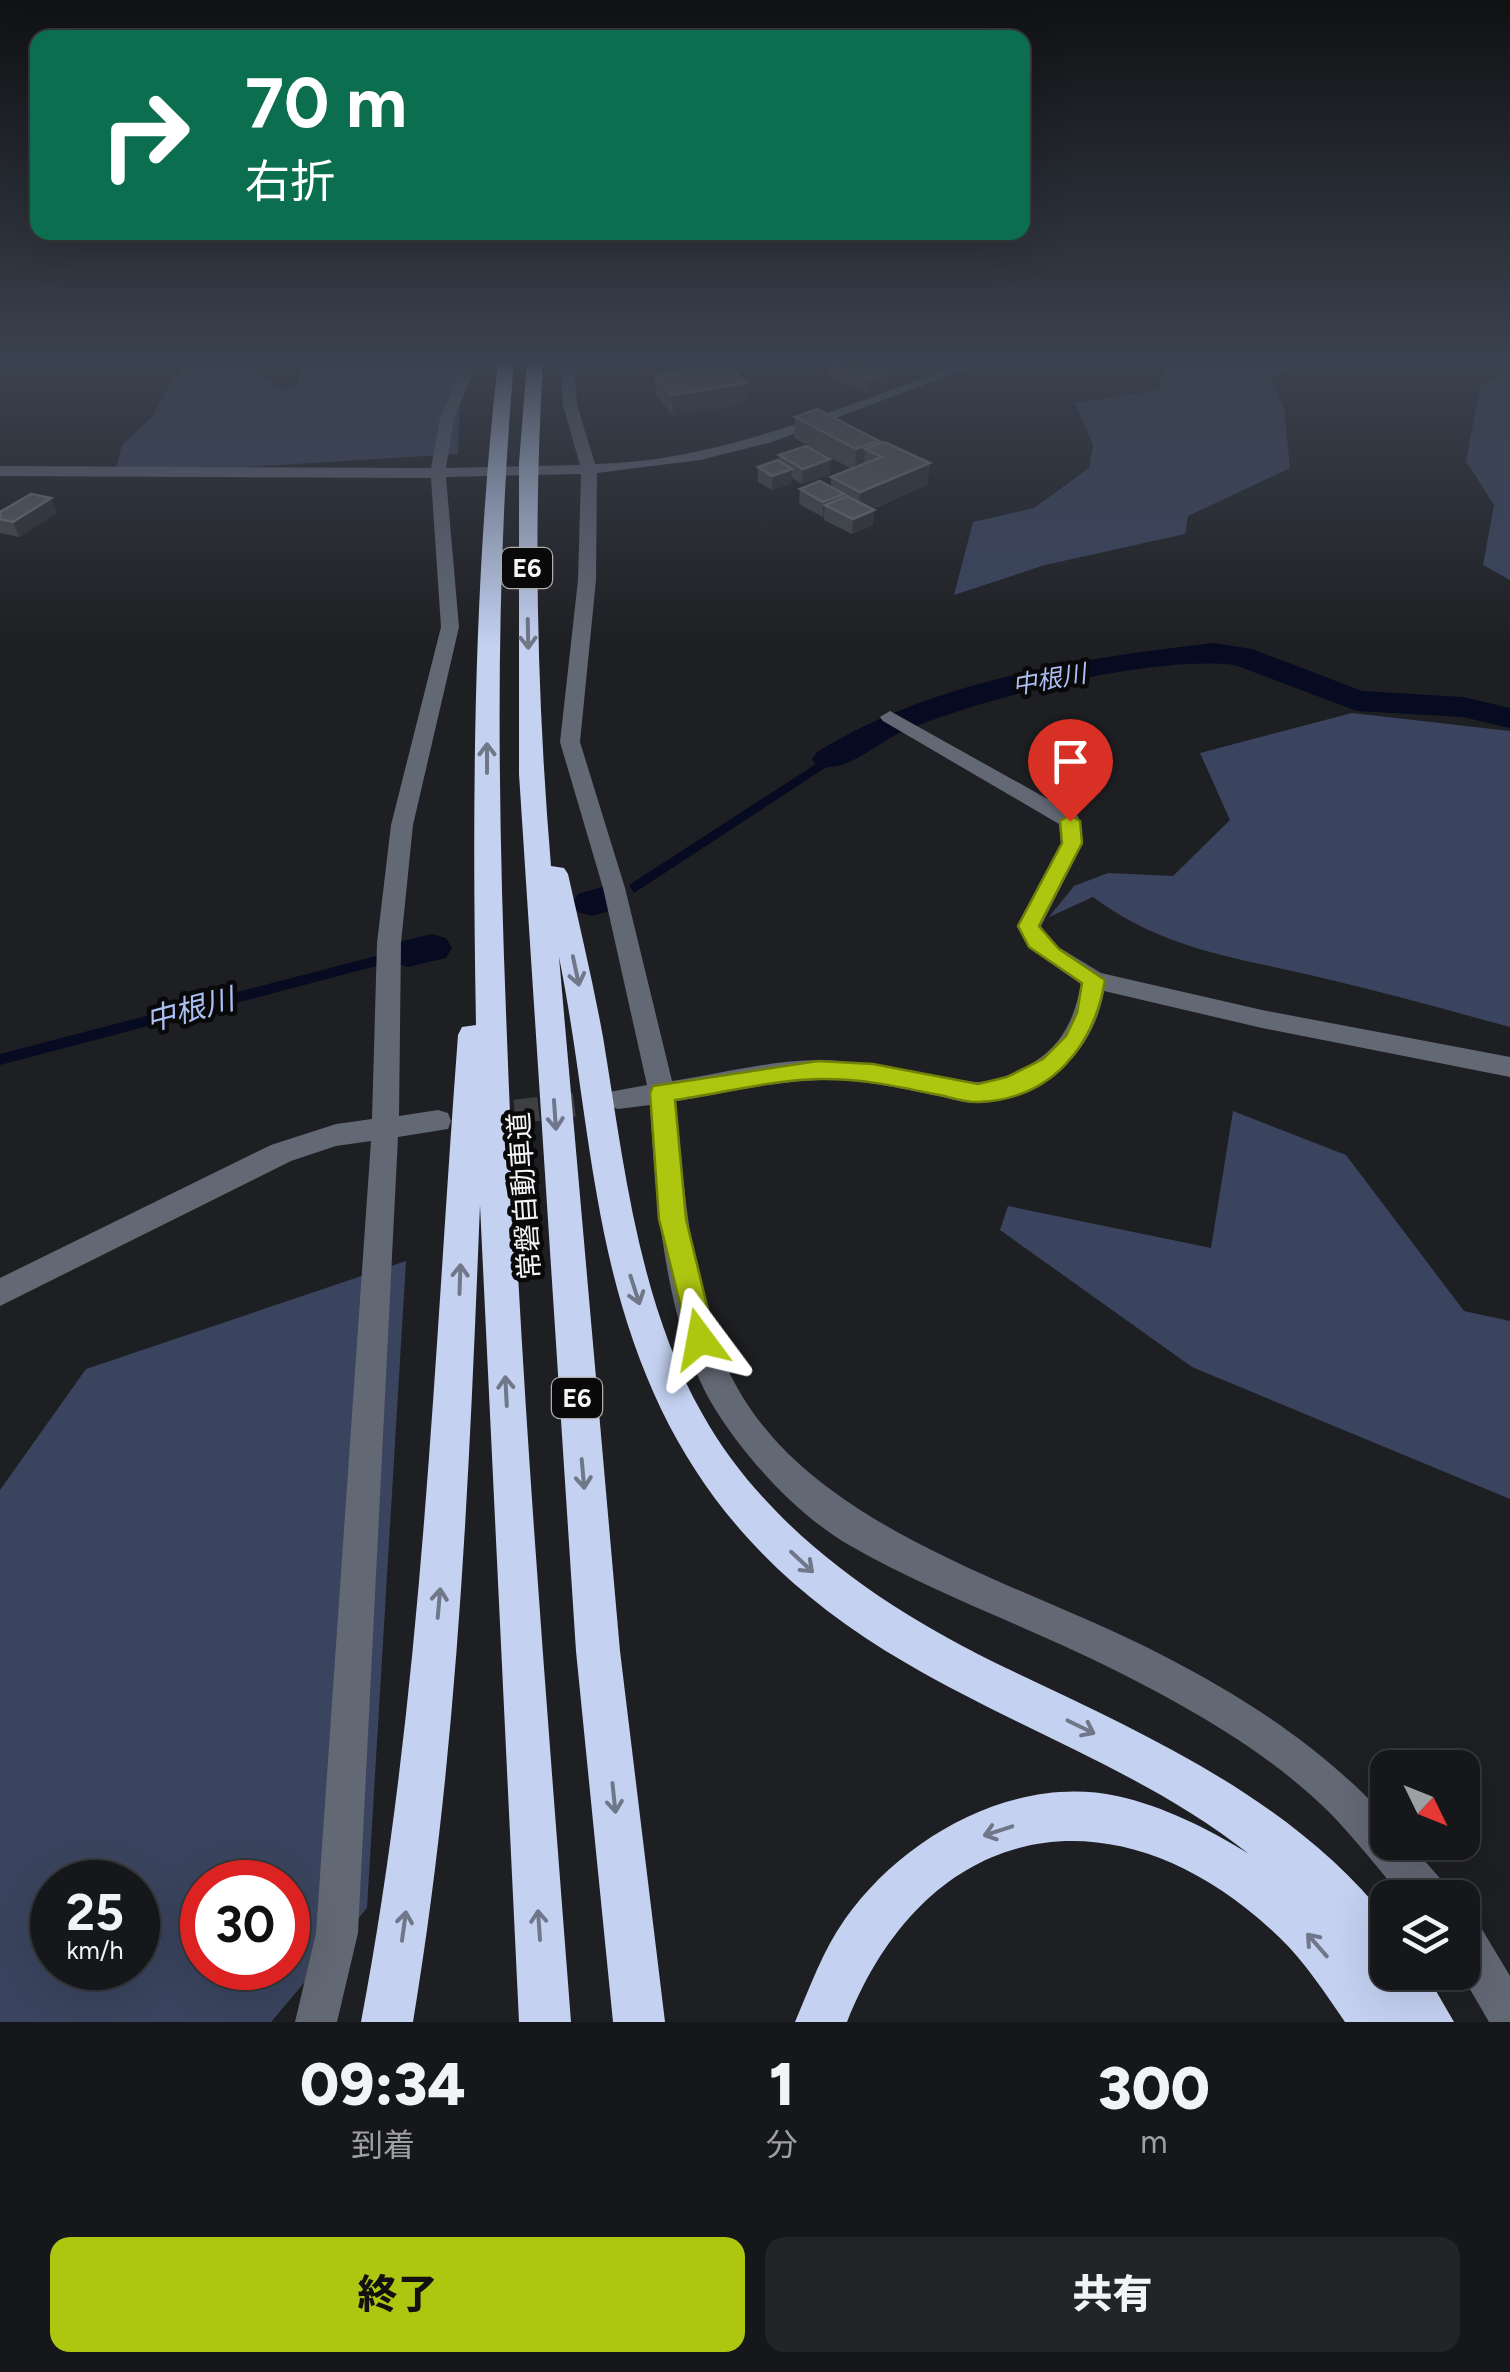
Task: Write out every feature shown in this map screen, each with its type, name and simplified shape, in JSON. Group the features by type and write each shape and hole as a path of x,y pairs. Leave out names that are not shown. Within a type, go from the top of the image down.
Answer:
{"highway":[{"name":"常磐自動車道","path":"495,456 487,601 486,856 493,1128 545,2022"},
{"name":"常磐自動車道","path":"531,456 531,774 598,1651 638,2022"},
{"path":"531,774 578,981 626,1263 679,1410 710,1464 743,1506 807,1568 893,1630 1150,1761 1244,1819 1328,1892 1370,1941"},
{"path":"387,2022 422,1792 452,1471 466,1130 486,856"},
{"path":"821,2022 836,1977 873,1921 914,1874 968,1840 1028,1821 1091,1816 1185,1845 1238,1874 1289,1912 1334,1964 1376,2022"},
{"path":"1408,1990 1428,2022"}],"street":[{"path":"316,2022 337,1933 386,1128 388,959 402,825 450,627 447,456"},
{"path":"579,456 587,580 570,742 614,888 662,1093 672,1219 700,1339 726,1399 758,1443 801,1486 859,1532 1150,1668 1276,1742 1342,1798 1415,1880"},
{"path":"0,471 581,471 690,456"},
{"path":"896,721 1039,799 1070,821 1072,843 1028,926 1037,942 1094,980 1262,1019 1510,1067"},
{"path":"618,1099 818,1070 873,1073 978,1093 1012,1085 1052,1066 1074,1041 1088,1013 1094,980"},
{"path":"0,1293 281,1153 336,1135 438,1121"},
{"path":"1480,1966 1510,2016"}],"shaded area":[{"path":"119,456 419,456 114,475"},
{"path":"1091,456 1289,456 1290,468 1188,516 1185,534 1045,565 954,595 973,522 1034,508 1089,468"},
{"path":"1467,456 1510,456 1510,580 1483,565 1494,505 1466,461"},
{"path":"1352,713 1510,731 1510,1027 1178,942 1121,916 1093,897 1049,917 1074,886 1108,873 1173,876 1230,820 1200,753"},
{"path":"1233,1111 1346,1155 1464,1311 1510,1321 1510,1499 1192,1367 1000,1230 1008,1206 1211,1248"},
{"path":"406,1261 367,1908 310,1976 310,1860 180,1860 180,1990 298,1990 271,2022 0,2022 0,1490 86,1369"}],"water":[{"path":"873,727 880,732 634,893 629,885"},
{"path":"380,955 380,965 0,1065 0,1054"}],"building":[{"path":"781,456 830,459 803,469"},
{"path":"915,456 930,463 860,492 831,477 882,457"},
{"path":"778,460 792,469 772,476 758,467"},
{"path":"820,481 844,494 823,502 800,489"},
{"path":"31,494 51,498 13,522 0,519 0,512"},
{"path":"847,496 874,510 853,519 825,505"}],"waterway":[{"name":"中根川","path":"829,759 876,730 956,698 1120,664 1214,653 1241,656 1357,701 1463,707 1510,718"},
{"name":"中根川","path":"592,903 602,900"},
{"name":"中根川","path":"408,953 432,948"}],"tunnel":[{"path":"479,1116 613,1100"}],"route":[{"path":"700,1339 672,1219 662,1093 818,1070 873,1073 978,1093 1012,1085 1052,1066 1074,1041 1088,1013 1094,980 1037,942 1028,926 1072,843 1070,821"}]}
